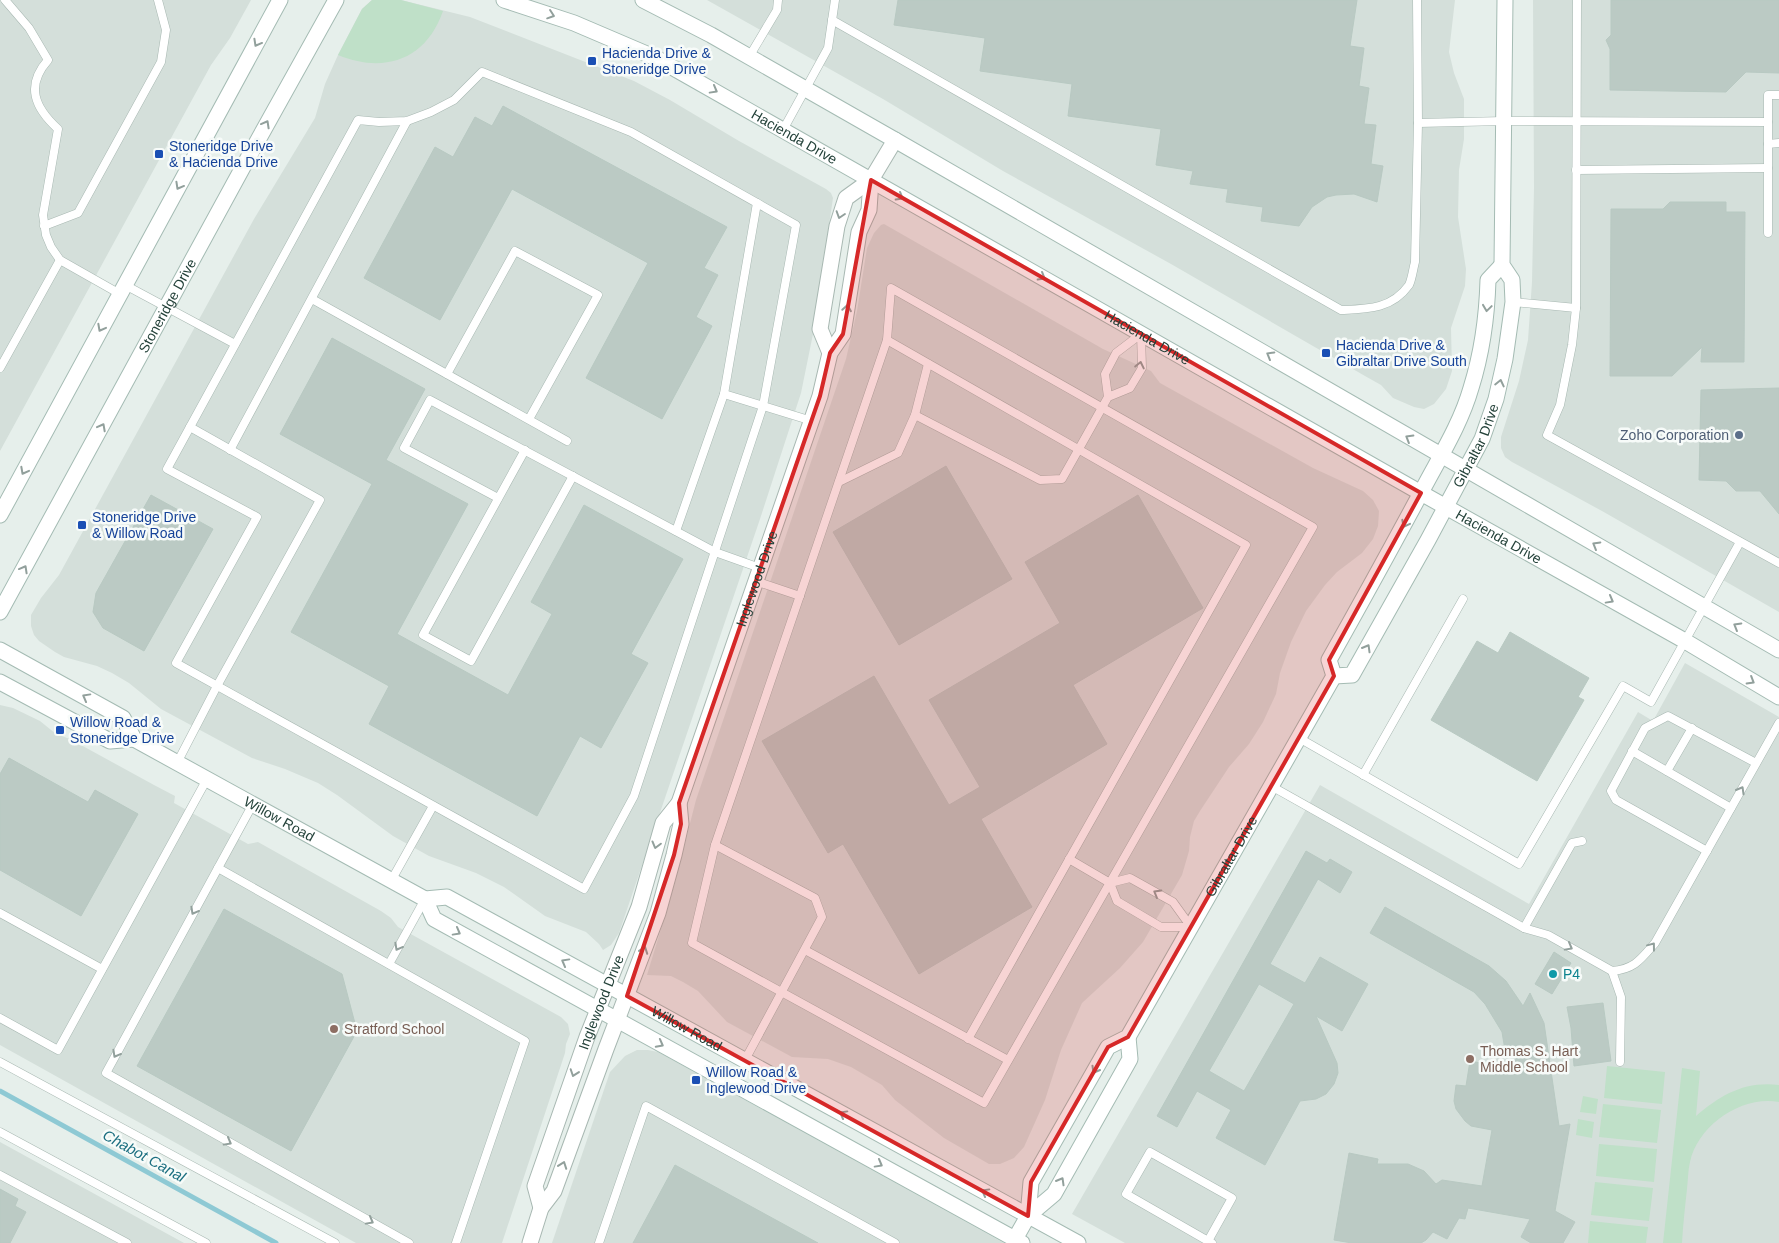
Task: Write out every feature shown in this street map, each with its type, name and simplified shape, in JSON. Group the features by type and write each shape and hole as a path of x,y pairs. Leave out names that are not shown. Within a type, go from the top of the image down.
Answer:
{"street":[{"path":"0,515 280,0"},
{"name":"Stoneridge Drive","path":"0,612 242,167 336,0"},
{"name":"Hacienda Drive","path":"504,0 574,23 656,58 1685,641 1779,697"},
{"path":"643,0 749,56 1281,361 1465,470 1779,650"},
{"name":"Gibraltar Drive","path":"1334,676 1352,675 1482,439 1496,399 1505,359 1513,302 1512,280 1502,265 1505,0"},
{"name":"Inglewood Drive","path":"830,353 820,329 837,226 846,198 871,180 894,140"},
{"name":"Inglewood Drive","path":"542,1208 535,1186 587,1037 639,907 663,822 679,803 812,421 830,353 843,334 859,232 869,210 871,180"},
{"name":"Gibraltar Drive","path":"1128,1037 1334,676 1329,660 1457,425 1471,390 1480,354 1488,302 1488,280 1502,265"},
{"path":"0,650 124,718 134,739 110,741 0,682"},
{"name":"Willow Road","path":"134,739 425,899 447,897 1078,1243"},
{"name":"Inglewood Drive","path":"530,1243 542,1208 554,1191 658,913 681,824 679,803"},
{"name":"Willow Road","path":"425,899 434,919 1016,1242"},
{"path":"1016,1242 1028,1216 1032,1182 1036,1173 1108,1047 1128,1037 1130,1059 1054,1194 1028,1216"}],"lane":[{"path":"5,0 28,28 48,60 38,75 35,96 45,118 58,129 43,215 44,226 51,246 60,260 122,290 166,308 235,344"},
{"path":"44,226 78,213 161,62 166,30 158,0"},
{"path":"749,56 777,10 778,0"},
{"path":"783,130 828,48 835,0"},
{"path":"832,20 1342,310 1370,309 1393,300 1410,284 1414,262 1418,123 1417,0"},
{"path":"1576,0 1576,308 1572,345 1560,405 1547,435 1779,563"},
{"path":"482,72 631,132 757,203 796,225 763,406 634,796 584,889 176,663 257,517 167,469 358,120 379,122 407,121 431,112 454,100 482,72"},
{"path":"1768,233 1768,95 1779,95"},
{"path":"230,450 407,121"},
{"path":"1418,123 1504,121 1768,122"},
{"path":"1768,144 1779,144"},
{"path":"1576,170 1768,168"},
{"path":"676,531 724,394 757,203"},
{"path":"447,374 515,251 598,295 529,419"},
{"path":"0,368 60,260"},
{"path":"891,288 1102,408 1313,527 984,1103 692,943 715,845 887,340 891,288"},
{"path":"312,299 567,441"},
{"path":"1513,302 1576,308"},
{"path":"1108,397 1130,388 1142,368 1142,334"},
{"path":"915,415 1040,480 1062,479 1108,397 1106,374 1116,353 1142,334"},
{"path":"887,340 1246,545 968,1039"},
{"path":"839,482 898,453 915,415 928,364"},
{"path":"724,394 812,421"},
{"path":"498,498 404,448 430,400 800,596"},
{"path":"177,763 217,686 320,500 190,427"},
{"path":"525,450 424,635 471,661 573,476"},
{"path":"1299,738 1519,864 1623,686 1651,702 1740,542"},
{"path":"1363,775 1463,599"},
{"path":"1707,851 1616,800 1611,791 1632,751 1645,728 1668,716 1756,764"},
{"path":"1271,786 1524,928 1548,935 1612,971 1624,970 1638,963 1655,944 1779,723"},
{"path":"1667,771 1692,728"},
{"path":"1632,751 1731,808"},
{"path":"0,1018 58,1050 207,779"},
{"path":"253,804 106,1073 409,1243"},
{"path":"391,881 433,806"},
{"path":"1524,928 1572,843 1582,841"},
{"path":"715,845 815,898 822,917 745,1060"},
{"path":"1069,859 1110,883 1117,901 1161,927 1191,927"},
{"path":"218,868 525,1041 456,1243"},
{"path":"1110,883 1130,878 1173,902 1191,927"},
{"path":"389,964 425,899"},
{"path":"0,914 102,969"},
{"path":"805,950 1008,1060"},
{"path":"1612,971 1622,997 1620,1062"},
{"path":"0,1062 335,1243"},
{"path":"599,1243 646,1106 895,1243"},
{"path":"0,1132 206,1243"},
{"path":"1150,1152 1232,1198 1210,1242 1126,1194 1150,1152"},
{"path":"0,1175 127,1243"}],"highlighted area":[{"path":"871,180 1421,493 1329,660 1334,676 1128,1037 1108,1047 1031,1182 1028,1216 627,996 674,855 681,824 679,803 820,396 830,353 843,334"}],"shaded area":[{"path":"0,0 251,0 230,38 211,65 0,451"},
{"path":"372,0 401,0 470,17 634,81 826,189 833,198 813,334 801,393 619,933 611,945 603,950 586,932 545,916 504,887 476,873 429,856 393,836 318,783 252,758 161,709 129,683 112,673 97,666 64,657 55,652 39,641 34,635 31,626 31,615 41,598 59,575 254,219 315,118 325,84 338,55 362,9"},
{"path":"707,0 1455,0 1449,52 1454,73 1464,99 1464,139 1459,170 1458,217 1466,269 1465,286 1451,328 1452,371 1446,389 1434,404 1424,409 1393,398 1381,385 1171,264 1003,171 883,99"},
{"path":"1533,0 1779,0 1779,612 1512,462 1505,457 1501,448 1501,437 1519,381 1528,340 1532,282 1534,188"},
{"path":"884,224 1103,349 1151,371 1160,383 1313,468 1363,491 1373,500 1379,511 1378,526 1373,539 1362,553 1337,572 1306,611 1291,642 1280,673 1276,694 1263,722 1249,744 1229,767 1194,821 1189,851 1182,875 1143,942 1120,968 1082,1003 1061,1050 1045,1100 1024,1147 1014,1158 1000,1164 989,1164 944,1138 895,1100 882,1085 851,1067 828,1059 792,1057 727,1022 698,991 683,982 671,976 647,975 674,886 696,800 846,359 857,311 867,248 874,233"},
{"name":"Thomas S. Hart Middle School","path":"1685,663 1779,717 1779,1243 1125,1243 1072,1214 1320,785 1529,904 1638,712 1653,721"},
{"name":"Stratford School","path":"0,705 13,708 40,721 56,734 70,739 175,796 174,803 248,844 258,842 381,911 391,918 398,927 561,1017 568,1024 570,1034 565,1053 502,1243 356,1243 0,1045"},
{"path":"637,1050 658,1052 1004,1243 552,1243 610,1072 625,1056"},
{"path":"0,1142 51,1170 184,1243 0,1243"}],"green space":[{"path":"372,0 401,0 443,11 426,41 401,59 371,63 355,61 338,55 362,9"},
{"path":"1607,1066 1665,1072 1662,1104 1604,1098"},
{"path":"1682,1068 1700,1071 1696,1116 1724,1096 1755,1085 1779,1085 1779,1102 1751,1103 1737,1108 1712,1125 1702,1136 1689,1165 1682,1243 1663,1243"},
{"path":"1583,1096 1598,1099 1596,1114 1580,1112"},
{"path":"1603,1104 1661,1110 1657,1143 1599,1137"},
{"path":"1578,1119 1594,1122 1592,1138 1576,1135"},
{"path":"1599,1144 1657,1149 1654,1182 1596,1176"},
{"path":"1595,1182 1653,1188 1649,1221 1591,1215"},
{"path":"1590,1221 1648,1227 1646,1243 1588,1243"}],"building":[{"path":"898,0 1357,0 1350,46 1364,48 1359,86 1369,88 1364,124 1376,125 1371,164 1383,166 1377,202 1354,194 1336,195 1327,197 1312,207 1299,226 1261,221 1263,207 1226,202 1228,189 1190,184 1193,171 1156,165 1161,129 1068,116 1072,84 980,71 985,38 894,25"},
{"path":"1611,0 1779,0 1779,73 1746,72 1726,92 1610,90 1610,49 1606,40 1611,35"},
{"path":"503,106 727,227 704,268 718,275 696,317 712,326 662,419 586,378 648,263 512,189 440,320 364,278 435,147 453,157 475,117 492,126"},
{"path":"1670,202 1726,202 1726,212 1745,212 1744,362 1701,362 1702,347 1672,376 1610,376 1611,209 1663,209"},
{"path":"332,338 425,389 386,460 468,504 397,634 508,695 552,614 531,602 584,505 683,559 631,654 648,663 601,748 580,736 537,816 369,724 389,686 291,632 372,484 280,434"},
{"name":"Zoho Corporation","path":"1779,388 1779,514 1760,491 1736,491 1726,481 1699,480 1701,390"},
{"path":"946,466 1012,579 899,645 833,532"},
{"path":"151,495 213,529 144,651 103,628 93,612 96,593"},
{"path":"1138,495 1203,608 1073,685 1107,744 981,819 1032,907 919,974 843,844 828,853 762,741 874,676 949,805 980,787 929,700 1060,623 1025,562"},
{"path":"1510,632 1589,678 1578,697 1584,700 1537,781 1431,720 1477,641 1498,653"},
{"path":"9,758 88,802 95,790 138,814 81,916 0,870 0,774"},
{"path":"1306,851 1327,863 1330,859 1352,872 1340,893 1318,879 1270,964 1305,983 1320,957 1368,984 1342,1031 1316,1016 1337,1063 1338,1073 1334,1084 1326,1094 1316,1099 1300,1101 1265,1165 1216,1138 1231,1110 1197,1091 1177,1127 1157,1116","holes":["1259,984 1294,1004 1244,1091 1209,1071"]},
{"path":"1385,907 1489,966 1506,981 1523,1006 1530,993 1544,1023 1559,1126 1570,1124 1555,1211 1575,1222 1563,1243 1531,1243 1521,1237 1530,1219 1468,1208 1465,1219 1459,1218 1447,1239 1433,1232 1421,1243 1352,1243 1334,1240 1349,1153 1378,1159 1377,1164 1408,1164 1424,1171 1436,1184 1442,1180 1482,1186 1492,1130 1471,1126 1465,1121 1456,1109 1454,1101 1456,1085 1466,1086 1470,1061 1508,1068 1502,1032 1485,1004 1474,992 1370,933"},
{"path":"224,909 342,974 357,1031 291,1151 137,1066"},
{"name":"P4","path":"1554,952 1571,963 1552,994 1535,984"},
{"path":"1603,1003 1611,1061 1574,1066 1567,1007"},
{"path":"675,1165 818,1243 633,1243"},
{"path":"0,1189 18,1199 15,1206 26,1212 10,1243 0,1243"}],"waterway":[{"name":"Chabot Canal","path":"0,1091 276,1243"}],"place":[{"name":"Hacienda Drive & Stoneridge Drive","path":"592,61"},
{"name":"Stoneridge Drive & Hacienda Drive","path":"159,154"},
{"name":"Hacienda Drive & Gibraltar Drive South","path":"1326,353"},
{"name":"Zoho Corporation","path":"1739,435"},
{"name":"Stoneridge Drive & Willow Road","path":"82,525"},
{"name":"Willow Road & Stoneridge Drive","path":"60,730"},
{"name":"P4","path":"1553,974"},
{"name":"Stratford School","path":"334,1029"},
{"name":"Thomas S. Hart Middle School","path":"1470,1059"},
{"name":"Willow Road & Inglewood Drive","path":"696,1080"}]}
